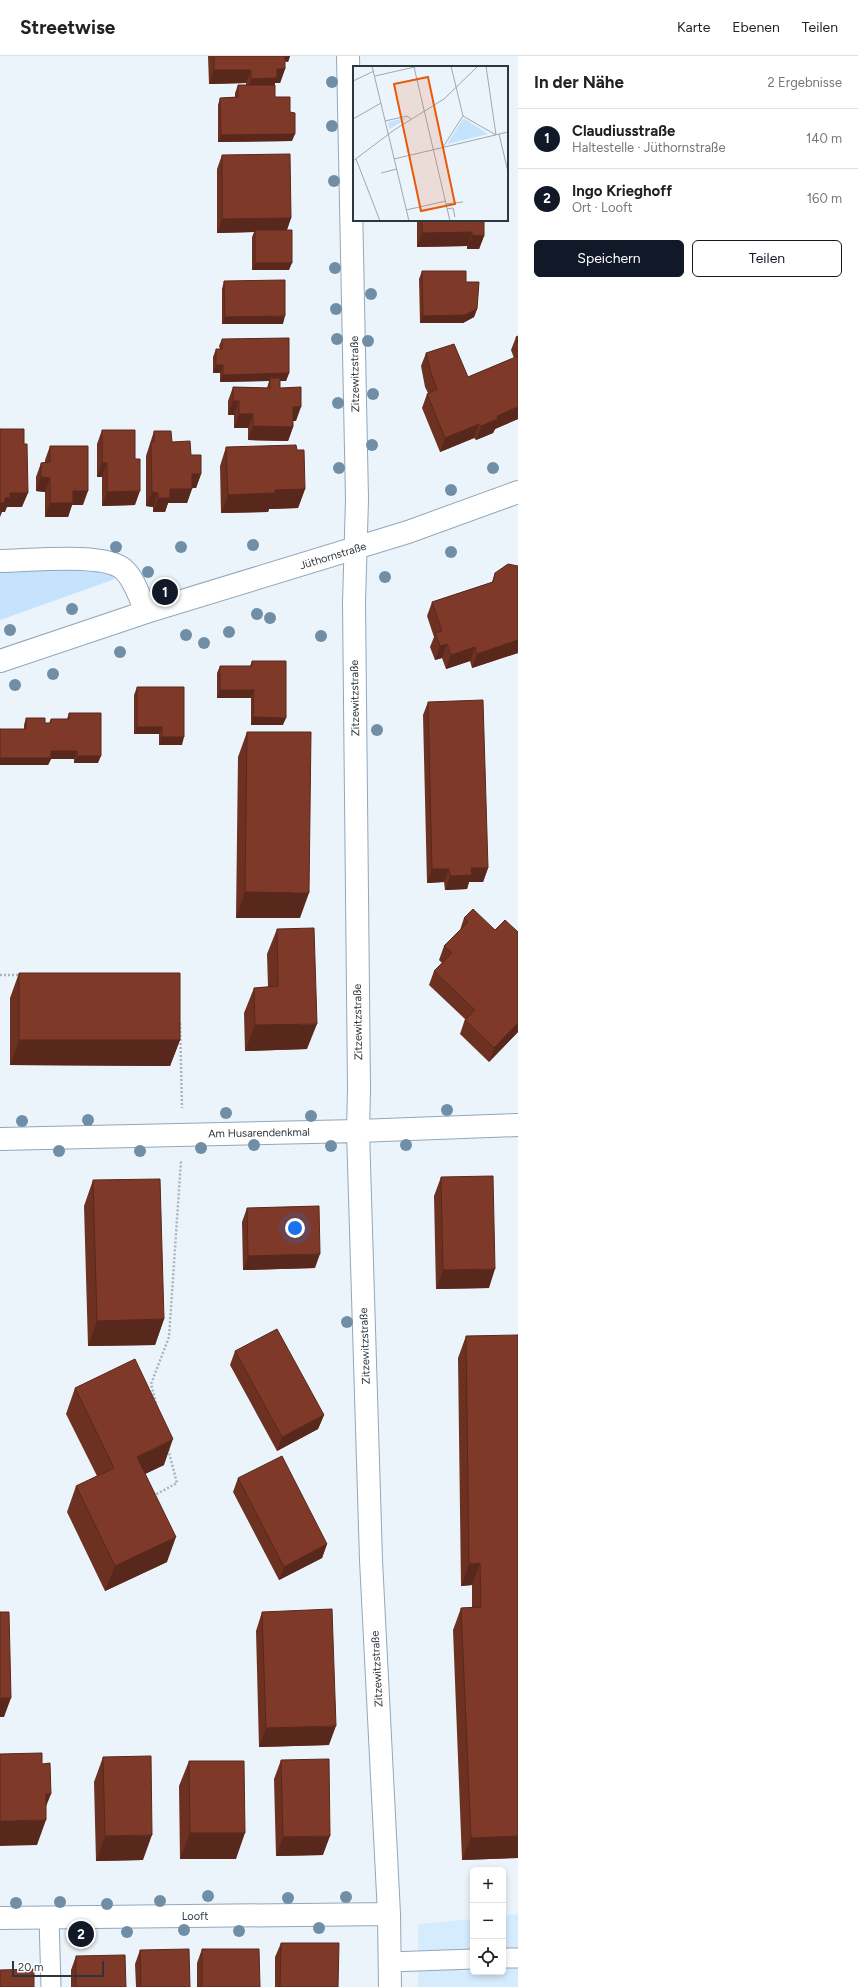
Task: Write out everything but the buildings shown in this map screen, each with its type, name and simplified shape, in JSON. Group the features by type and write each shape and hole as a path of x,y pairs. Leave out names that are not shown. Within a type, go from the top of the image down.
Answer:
{"street":[{"name":"Zitzewitzstraße","path":"348,56 357,499 354,549 359,1089 358,1131 371,1560 389,1914 390,1987"},
{"name":"Jüthornstraße","path":"0,661 146,612 408,532 518,492"},
{"path":"0,561 96,559 112,562 128,574 146,612"},
{"name":"Am Husarendenkmal","path":"0,1139 358,1131 518,1125"},
{"name":"Looft","path":"0,1918 389,1914"}],"lane":[{"path":"49,1917 51,1987"},
{"path":"506,1958 518,1958"},
{"path":"390,1962 470,1959"}],"path":[{"path":"0,975 23,975"},
{"path":"159,1415 151,1384 169,1337 183,1135 179,1020"},
{"path":"145,1385 151,1384"},
{"path":"152,1497 177,1483 167,1445"}],"shaded area":[{"path":"95,569 107,572 115,579 0,620 0,571"},
{"path":"518,1914 518,1987 418,1987 418,1924 470,1919 470,1975 506,1975 506,1916"}],"place":[{"name":"Claudiusstraße","path":"165,592"},
{"name":"Ingo Krieghoff","path":"81,1934"}]}
